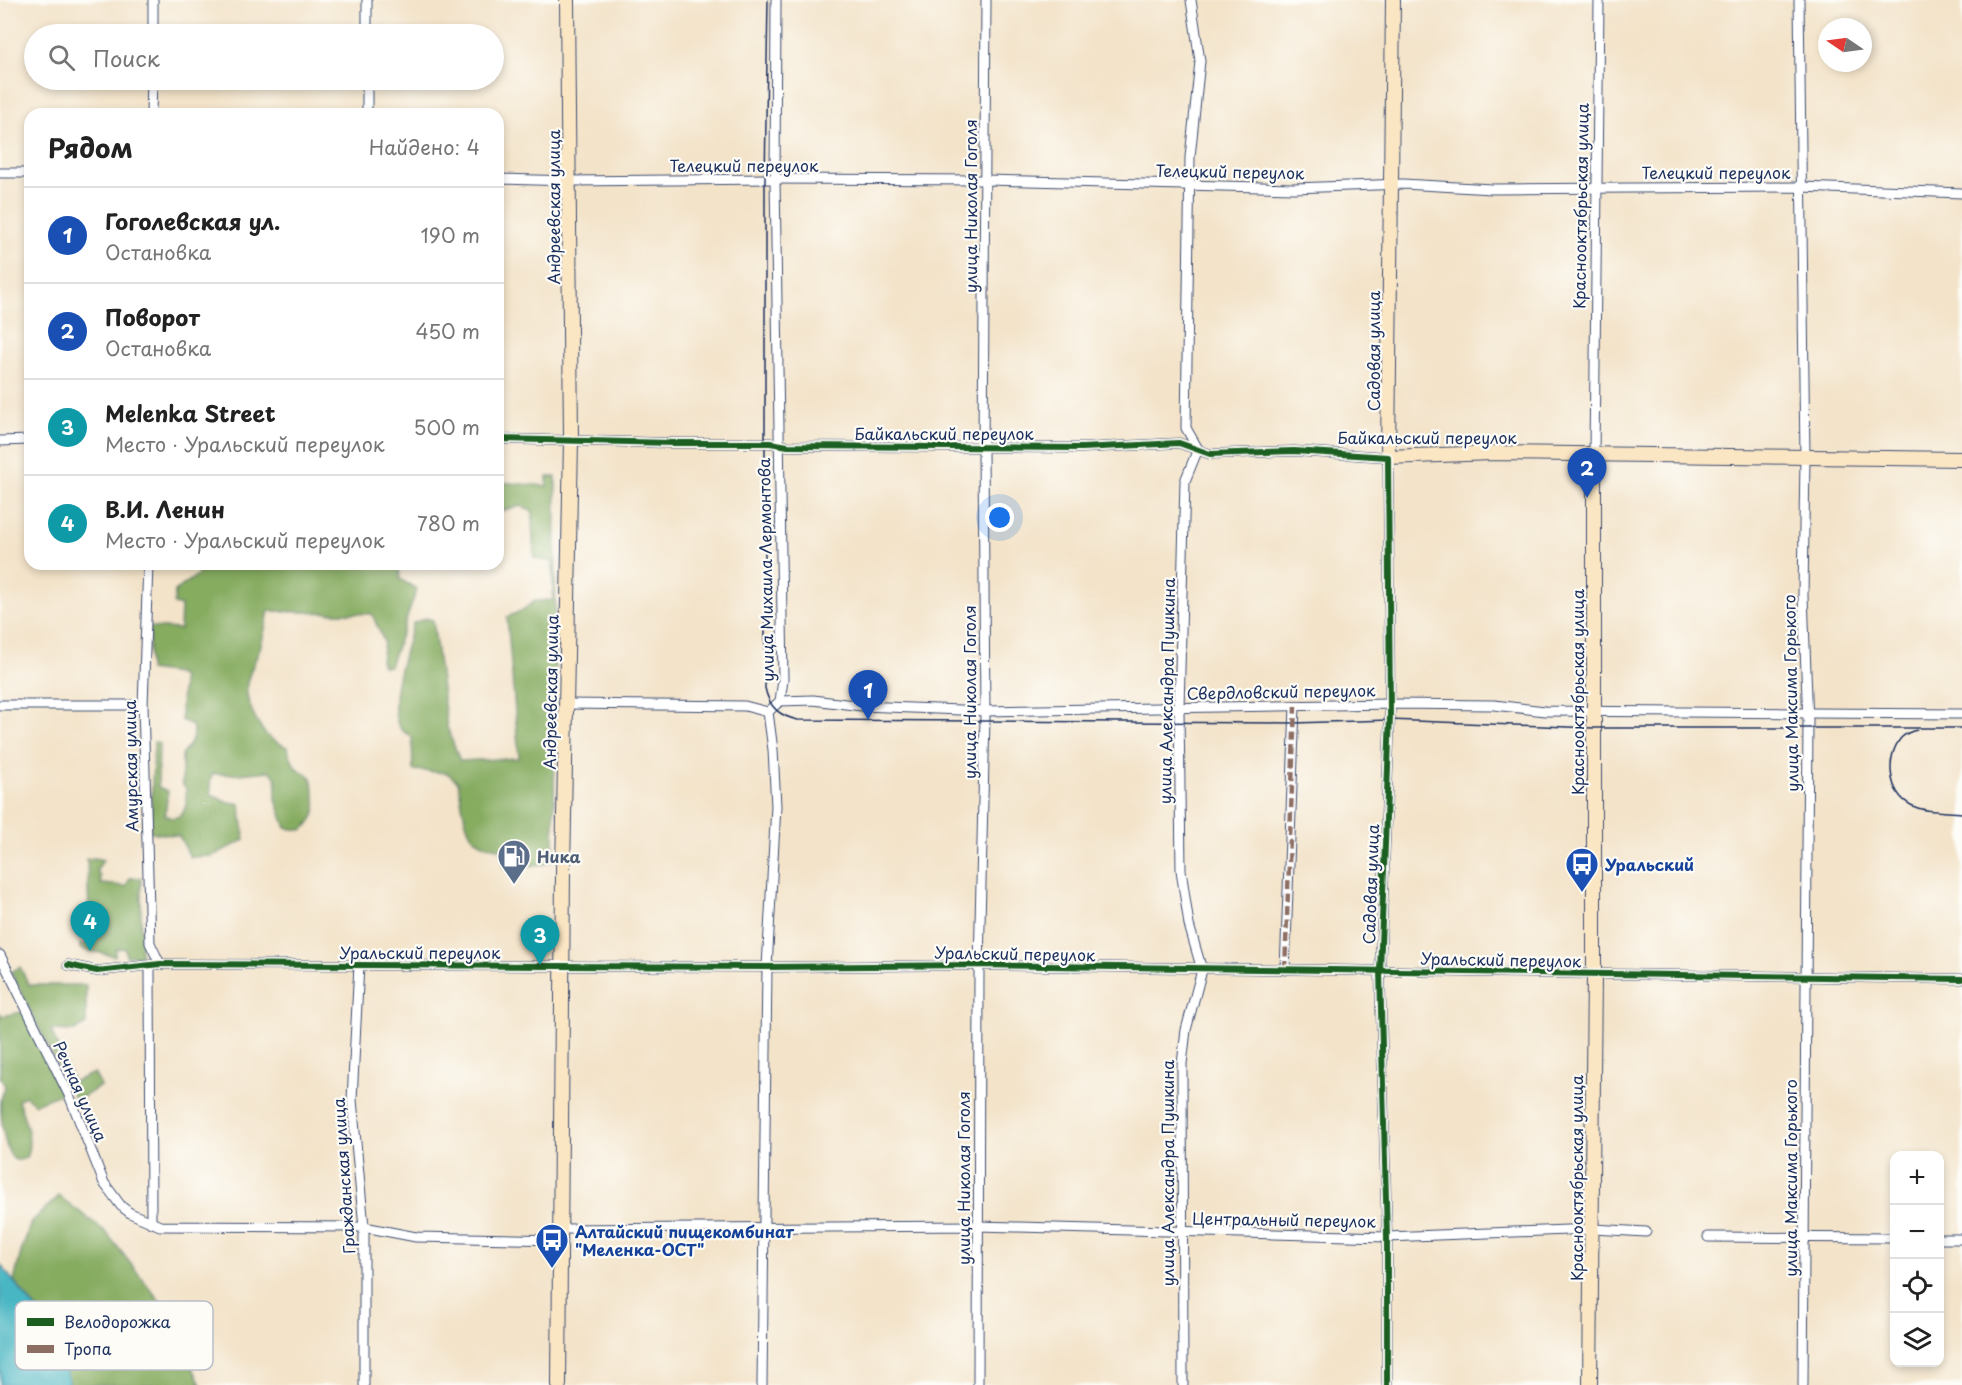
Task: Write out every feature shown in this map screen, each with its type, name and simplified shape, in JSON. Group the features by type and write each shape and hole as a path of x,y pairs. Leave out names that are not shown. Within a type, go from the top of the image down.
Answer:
{"main road":[{"name":"Андреевская улица","path":"560,1385 566,704 571,440 567,0"},
{"name":"Садовая улица","path":"1388,457 1393,0"},
{"name":"Байкальский переулок","path":"1388,457 1492,453 1962,459"},
{"name":"Краснооктябрьская улица","path":"1590,1385 1593,1229 1594,455"}],"street":[{"path":"153,0 153,24"},
{"path":"367,0 367,24"},
{"name":"улица Михаила Лермонтова","path":"768,712 780,701 783,680 775,179 776,0"},
{"name":"улица Николая Гоголя","path":"978,1385 979,965 985,711 983,447 986,0"},
{"path":"1191,0 1200,62 1190,157 1186,428 1198,449"},
{"name":"Краснооктябрьская улица","path":"1594,455 1599,0"},
{"name":"улица Максима Горького","path":"1798,0 1805,457 1803,596 1807,713 1803,1385"},
{"path":"152,90 152,108"},
{"path":"367,90 367,108"},
{"path":"0,173 24,173"},
{"name":"Телецкий переулок","path":"504,179 985,180 1294,188 1390,185 1492,189 1801,187 1962,193"},
{"name":"Байкальский переулок","path":"504,439 788,446 1082,448 1179,443 1210,454 1294,451 1388,457"},
{"path":"0,441 24,440"},
{"name":"улица Александра Пушкина","path":"1183,1385 1181,1232 1183,1047 1202,969 1189,925 1181,870 1179,708 1185,481 1198,449"},
{"name":"Садовая улица","path":"1387,1385 1387,1237 1380,971 1390,704 1388,457"},
{"name":"Амурская улица","path":"148,570 143,705 150,943 155,966 151,1223"},
{"name":"Свердловский переулок","path":"780,701 813,700 862,706 985,711 1390,704 1494,705 1545,711 1962,714"},
{"path":"566,704 745,706 768,712 776,806 767,967 762,1385"},
{"path":"0,705 143,705"},
{"path":"1285,970 1295,706"},
{"name":"Речная улица","path":"0,955 69,1095 104,1183 121,1206 151,1223"},
{"name":"Уральский переулок","path":"68,965 97,971 155,966 979,965 1962,979"},
{"name":"Гражданская улица","path":"359,965 352,1100 364,1227 364,1385"},
{"name":"Центральный переулок","path":"151,1223 160,1226 364,1227 416,1238 765,1226 977,1226 1387,1237 1593,1229 1646,1232"},
{"path":"1707,1237 1890,1238"},
{"path":"1944,1239 1962,1239"}],"green space":[{"path":"547,477 556,477 554,860 544,864 504,869 501,849 480,842 471,834 465,820 458,782 447,773 413,770 412,737 400,728 396,718 396,692 413,623 426,618 433,620 447,727 460,761 519,758 507,617 535,601 553,600 553,562 534,558 533,512 521,506 504,510 504,482 547,486"},
{"path":"205,570 399,570 400,579 417,589 390,666 383,666 381,660 384,642 372,614 269,611 250,673 247,696 264,732 287,747 295,767 311,777 315,812 309,824 302,830 286,828 276,800 276,778 270,771 212,774 211,794 224,801 240,804 245,840 212,856 190,857 179,836 150,832 154,742 159,743 158,787 168,791 165,815 173,818 180,816 186,807 186,788 182,785 182,754 190,744 193,734 192,725 181,720 182,677 177,674 149,670 149,627 180,629 181,606 174,604 175,591"},
{"path":"87,859 103,860 97,870 101,884 126,886 130,878 141,878 141,956 126,956 125,948 116,949 115,956 80,949 80,944 90,944"},
{"path":"20,967 29,985 86,985 86,1024 75,1031 51,1030 73,1082 94,1073 101,1086 81,1098 75,1100 11,972"},
{"path":"26,1011 65,1092 35,1104 25,1096 18,1100 29,1144 26,1158 17,1160 8,1151 2,1123 1,1100 5,1086 0,1076 0,1013 3,1016"},
{"path":"59,1196 106,1232 160,1301 30,1301 14,1281 31,1222"},
{"path":"65,1370 194,1370 201,1385 70,1385"}],"water":[{"path":"0,1264 29,1301 15,1301 15,1370 65,1370 70,1385 0,1385"}],"tram line":[{"path":"768,0 765,179 765,688 769,700 780,713 798,720 1294,723 1390,720 1593,728 1962,728"},
{"path":"1917,730 1901,738 1893,755 1891,774 1897,792 1917,808 1962,813"}],"marked path":[{"path":"1285,970 1295,706"}],"cycle path":[{"path":"504,439 770,443 788,446 1082,448 1179,443 1210,454 1294,451 1388,457 1390,716 1380,971 1387,1237 1387,1385"},
{"path":"68,965 97,971 160,964 767,967 979,965 1962,979"}],"place":[{"name":"Поворот","path":"1587,498"},
{"name":"Гоголевская ул.","path":"868,720"},
{"name":"Ника","path":"514,885"},
{"name":"Уральский","path":"1582,893"},
{"name":"В.И. Ленин","path":"90,951"},
{"name":"Melenka Street","path":"540,965"},
{"name":"Алтайский пищекомбинат \"Меленка-ОСТ\"","path":"552,1269"}]}
